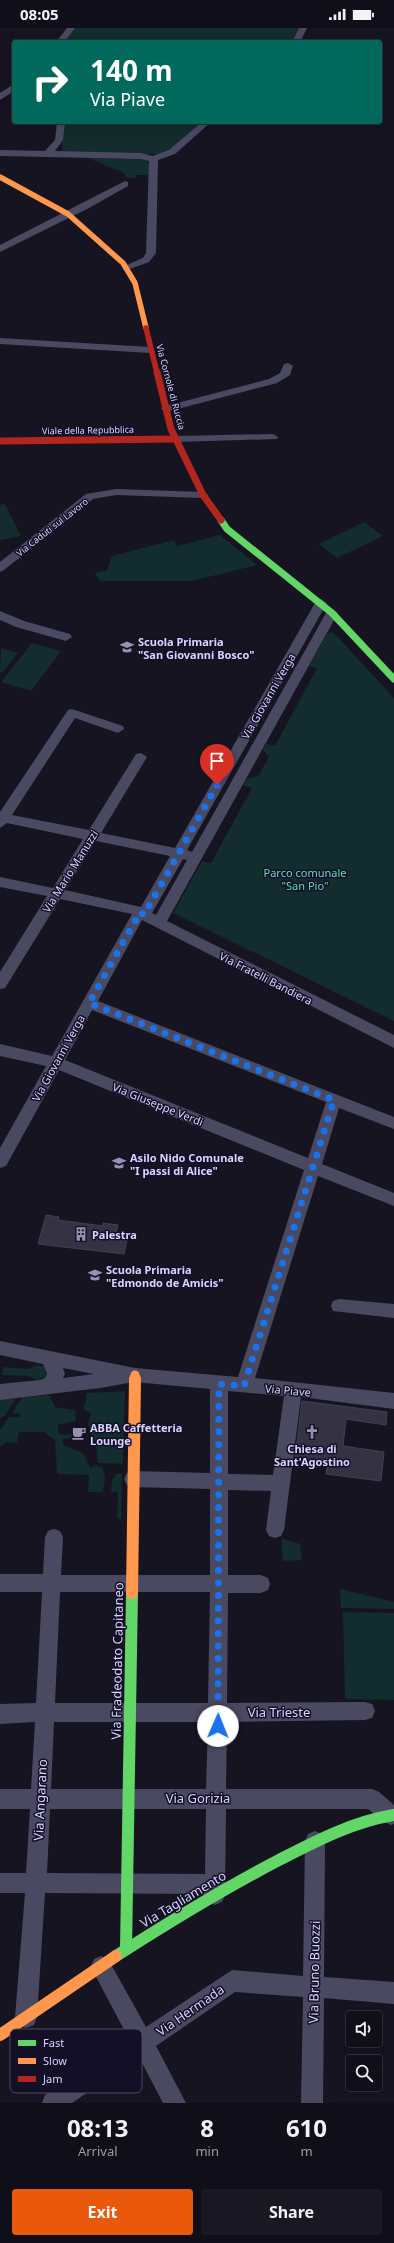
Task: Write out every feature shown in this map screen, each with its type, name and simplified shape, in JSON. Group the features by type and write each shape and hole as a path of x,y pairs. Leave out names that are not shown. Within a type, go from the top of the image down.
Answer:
{"street":[{"path":"62,40 71,28"},
{"path":"297,40 301,35 302,28"},
{"path":"0,97 12,88"},
{"path":"47,155 60,140 61,124"},
{"path":"0,153 141,156 154,160 172,152 205,124"},
{"path":"127,267 146,260 151,253 154,160"},
{"name":"Via Cornole di Ruccia","path":"0,177 68,214 127,267 134,283 166,409 167,429 176,439 203,495 227,529 321,603 394,679"},
{"path":"0,249 125,184"},
{"path":"0,341 150,350"},
{"path":"166,409 273,381 285,375 288,366"},
{"path":"176,439 273,437"},
{"name":"Viale della Repubblica","path":"0,441 176,439"},
{"name":"Via Caduti sul Lavoro","path":"0,568 90,496 116,492 203,495"},
{"name":"Via Giovanni Verga","path":"0,1162 89,1003 179,853 321,603"},
{"name":"Via Giovanni Verga","path":"159,922 332,613"},
{"path":"0,615 20,624 66,638"},
{"path":"118,729 72,713 1,819 93,835 196,857"},
{"name":"Via Mario Manuzzi","path":"0,984 141,757"},
{"name":"Via Fratelli Bandiera","path":"0,882 133,909 188,939 394,1042"},
{"path":"89,1003 394,1123"},
{"name":"Via Giuseppe Verdi","path":"0,1050 56,1063 394,1200"},
{"path":"244,1386 334,1100"},
{"path":"339,1306 394,1310"},
{"path":"0,1348 135,1375"},
{"path":"40,1388 51,1383 56,1374 53,1363 46,1356"},
{"path":"0,1392 121,1379 135,1375"},
{"name":"Via Piave","path":"135,1375 219,1384 293,1389 394,1402"},
{"name":"Via Fradeodato Capitaneo","path":"126,1948 135,1375"},
{"path":"216,1895 219,1384"},
{"path":"275,1530 293,1389"},
{"path":"133,1480 281,1483"},
{"name":"Via Angarano","path":"26,2017 41,1798 50,1583 54,1538"},
{"path":"0,1583 261,1584"},
{"name":"Via Trieste","path":"0,1714 45,1712 130,1713 365,1711"},
{"name":"Via Gorizia","path":"0,1798 372,1800 392,1815"},
{"name":"Via Tagliamento","path":"0,2035 126,1948 256,1870 362,1820 392,1815"},
{"name":"Via Bruno Buozzi","path":"312,2103 315,1841"},
{"path":"0,1883 127,1882 209,1884 216,1895"},
{"path":"101,1966 135,2029"},
{"name":"Via Hermada","path":"143,2043 232,1981 394,1993"},
{"path":"143,2043 175,2103"},
{"name":"Via Hermada","path":"53,2103 68,2093"}],"green space":[{"path":"70,28 299,28 292,40 60,40"},
{"path":"64,124 203,124 171,150 161,154 73,154 62,152"},
{"path":"88,158 144,159 149,163 149,175 136,175 136,178 127,178 124,173"},
{"path":"5,504 21,536 0,540 0,505"},
{"path":"364,522 383,536 337,558 319,544"},
{"path":"220,535 257,565 192,581 100,581 95,573 107,570 112,556 174,540 177,546"},
{"name":"Parco comunale \"San Pio\"","path":"331,632 335,634 394,698 394,1021 173,913 202,861 211,863 252,788 243,785 246,779 258,776 269,757 263,750 266,744 275,746 317,668 309,666 327,634"},
{"path":"32,643 61,651 31,691 1,682"},
{"path":"1,648 18,653 2,673 0,672"},
{"path":"38,1365 44,1366 46,1371 45,1377 37,1380 27,1376 2,1375 3,1367 28,1369"},
{"path":"125,1391 123,1464 98,1463 96,1446 88,1424 91,1414 83,1408 86,1401 86,1393"},
{"path":"49,1395 55,1407 75,1410 76,1421 58,1425 58,1433 69,1435 80,1431 84,1433 82,1437 63,1439 63,1445 83,1453 90,1468 94,1466 102,1467 105,1477 103,1492 88,1492 89,1475 57,1474 55,1440 44,1432 19,1432 17,1443 6,1442 0,1447 0,1430 9,1417 19,1417 20,1413 12,1413 22,1397"},
{"path":"16,1398 5,1416 0,1418 0,1399"},
{"path":"116,1474 122,1474 121,1519 117,1519 118,1492 111,1492 112,1480"},
{"path":"281,1538 300,1544 302,1560 283,1561"},
{"path":"340,1589 394,1602 394,1609 341,1608"},
{"path":"343,1612 394,1613 394,1700 345,1699"}],"building":[{"name":"Palestra","path":"46,1215 59,1217 58,1220 103,1226 103,1223 118,1225 116,1234 128,1235 124,1254 38,1244"},
{"path":"302,1401 387,1412 386,1425 346,1419 343,1446 384,1452 381,1481 326,1474 328,1463 295,1459"}],"traffic: fast":[{"path":"221,520 227,529 332,613 394,679"},
{"path":"126,1949 132,1593"},
{"path":"116,1956 179,1916 265,1867 352,1825 380,1817 394,1815"}],"traffic: slow":[{"path":"0,177 68,214 123,263 135,283 146,328"},
{"path":"132,1593 135,1375"},
{"path":"0,2035 116,1956"}],"traffic: jam":[{"path":"146,328 171,429 203,495 221,520"},
{"path":"0,441 176,439"}],"place":[{"name":"Scuola Primaria \"San Giovanni Bosco\"","path":"127,647"},
{"name":"Asilo Nido Comunale \"I passi di Alice\"","path":"119,1163"},
{"name":"Palestra","path":"81,1234"},
{"name":"Scuola Primaria \"Edmondo de Amicis\"","path":"95,1275"},
{"name":"Chiesa di Sant'Agostino","path":"312,1432"},
{"name":"ABBA Caffetteria Lounge","path":"79,1433"}],"route":[{"path":"217,785 144,915 140,912 89,1003 334,1100 244,1386 219,1384 218,1726"}]}
